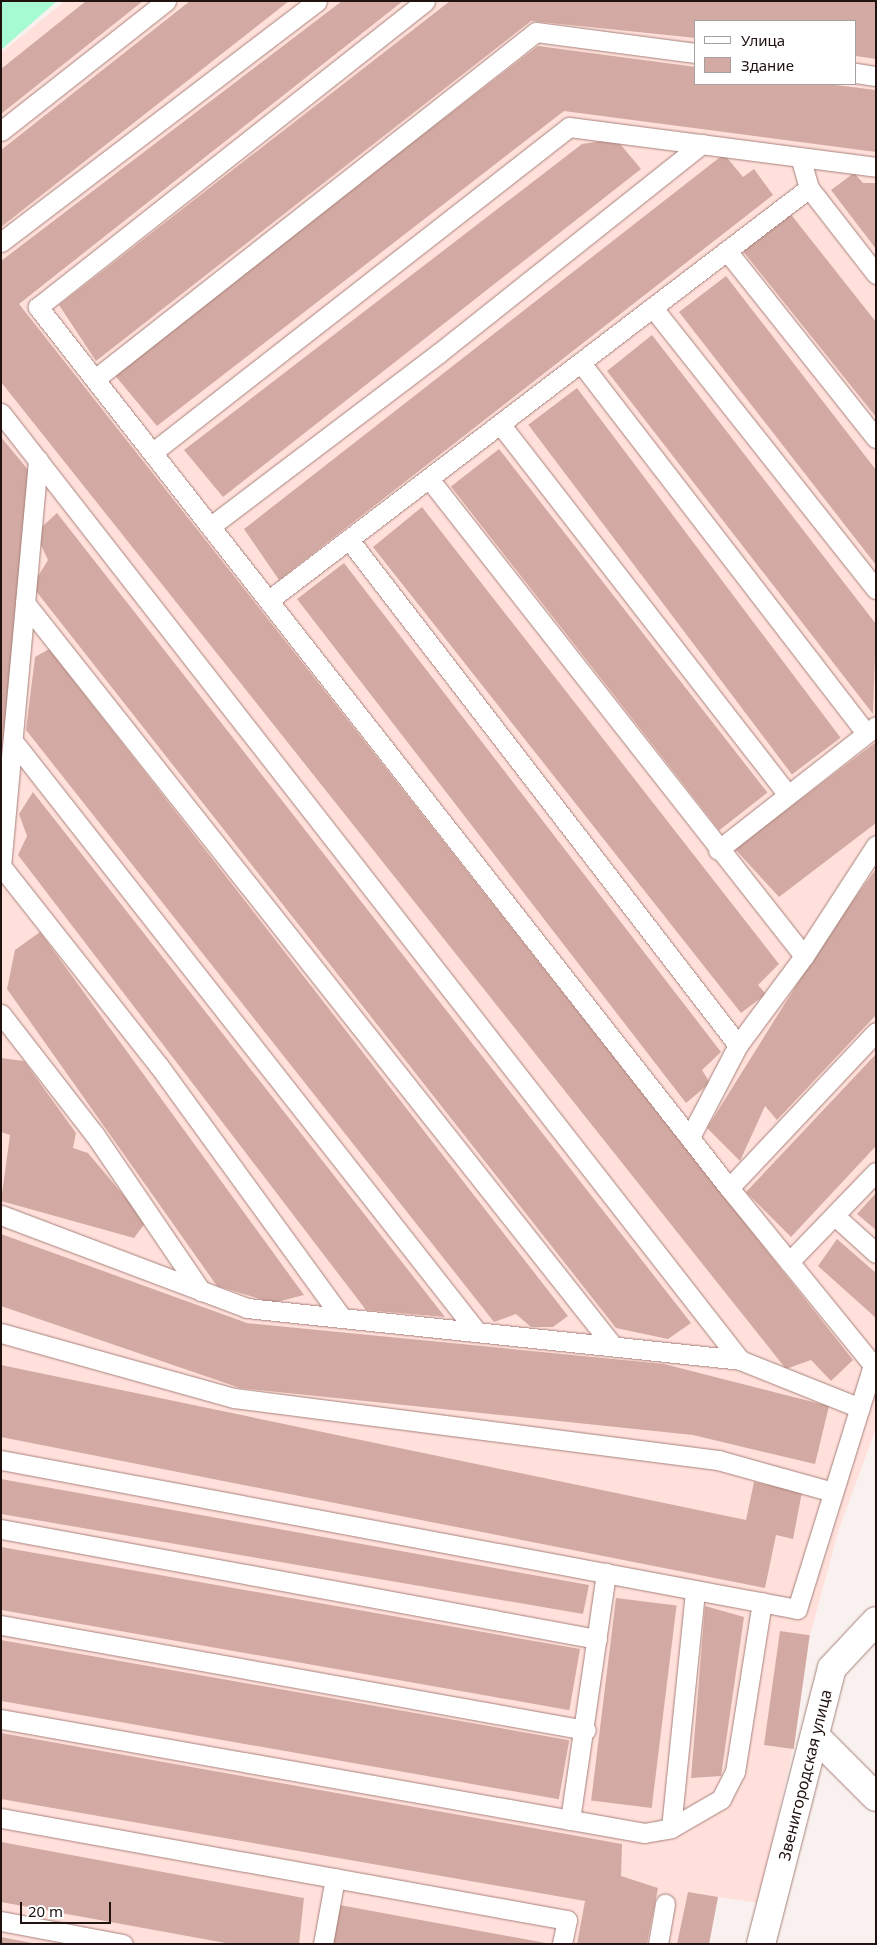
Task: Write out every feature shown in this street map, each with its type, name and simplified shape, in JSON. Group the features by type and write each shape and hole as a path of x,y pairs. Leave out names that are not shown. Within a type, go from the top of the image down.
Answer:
{"street":[{"name":"Звенигородская улица","path":"761,1944 832,1668 876,1621"},
{"path":"815,1736 876,1797"}],"lane":[{"path":"1,130 166,1"},
{"path":"1,242 317,1"},
{"path":"1,1460 797,1609 873,1365 729,1188 691,1135 38,307 424,1"},
{"path":"95,379 536,32 694,53"},
{"path":"857,74 876,76"},
{"path":"153,452 569,127 876,167"},
{"path":"211,526 439,353 702,144"},
{"path":"800,157 809,188 876,274"},
{"path":"269,600 430,480 809,188"},
{"path":"727,251 876,438"},
{"path":"653,308 876,589"},
{"path":"581,363 871,729 718,850"},
{"path":"1,413 740,1360"},
{"path":"501,425 787,794"},
{"path":"38,460 1,867 159,1066 342,1318"},
{"path":"430,480 718,850 804,956"},
{"path":"350,541 738,1045"},
{"path":"25,603 613,1346"},
{"path":"13,741 477,1332"},
{"path":"691,1135 738,1045 804,956 876,845"},
{"path":"1,1014 95,1135 201,1291"},
{"path":"729,1188 876,1032"},
{"path":"789,1262 876,1172"},
{"path":"1,1215 246,1308 740,1360 860,1408"},
{"path":"835,1216 876,1253"},
{"path":"1,1334 234,1398 718,1460 833,1492"},
{"path":"1,1529 597,1639"},
{"path":"570,1820 586,1730 606,1573"},
{"path":"671,1828 694,1590"},
{"path":"1,1720 644,1832 671,1828 721,1799 735,1772 762,1602"},
{"path":"1,1625 586,1730"},
{"path":"1,1818 567,1920 562,1944"},
{"path":"323,1944 335,1878"},
{"path":"658,1944 665,1904"},
{"path":"1,1921 123,1944"}],"shaded area":[{"path":"65,1 876,1 876,1428 839,1529 810,1635 793,1749 758,1903 718,1897 709,1944 1,1944 1,53"}],"green space":[{"path":"1,1 57,1 1,50"}],"building":[{"path":"86,1 143,1 1,114 1,69"},
{"path":"190,1 289,1 1,227 1,150"},
{"path":"342,1 403,1 19,304 853,1360 831,1381 811,1360 786,1369 1,382 1,261"},
{"path":"450,1 876,1 876,59 857,56 857,20 694,20 694,38 531,21 96,361 59,305"},
{"path":"538,46 694,67 694,85 835,85 876,90 876,152 564,111 157,426 113,373"},
{"path":"616,139 641,169 223,497 184,450 582,144"},
{"path":"724,154 743,177 754,169 773,195 279,580 244,529"},
{"path":"854,173 863,183 876,183 876,249 831,190"},
{"path":"789,212 876,322 876,417 742,250"},
{"path":"726,276 876,470 876,565 679,312"},
{"path":"652,335 876,624 873,714 607,371"},
{"path":"577,388 841,738 792,775 528,425"},
{"path":"1,437 29,471 3,750 1,750"},
{"path":"499,449 767,793 719,830 451,487"},
{"path":"422,507 779,964 758,985 766,994 741,1013 373,547"},
{"path":"57,513 691,1323 668,1339 616,1328 32,586 48,560 35,533"},
{"path":"344,563 721,1052 702,1070 710,1083 686,1103 297,599"},
{"path":"49,649 568,1316 553,1327 531,1327 516,1314 494,1322 26,730 35,657"},
{"path":"876,742 876,823 779,897 735,849"},
{"path":"33,792 445,1317 366,1310 18,855 27,836 19,814"},
{"path":"876,869 876,1015 777,1120 765,1106 740,1161 707,1128 829,933"},
{"path":"40,932 304,1295 273,1303 217,1286 7,989 15,950"},
{"path":"876,1054 876,1146 791,1237 746,1192"},
{"path":"1,1058 24,1061 76,1133 73,1148 88,1153 146,1222 134,1238 1,1201 10,1135 1,1132"},
{"path":"876,1193 876,1230 857,1214"},
{"path":"1,1234 247,1323 664,1364 829,1406 815,1464 693,1435 240,1388 1,1306"},
{"path":"837,1239 876,1273 876,1318 818,1266"},
{"path":"1,1365 746,1520 754,1482 802,1492 793,1539 776,1535 765,1588 1,1437"},
{"path":"1,1479 589,1585 583,1614 1,1514"},
{"path":"1,1547 580,1649 569,1710 1,1610"},
{"path":"616,1598 677,1605 652,1808 591,1800"},
{"path":"705,1606 744,1617 721,1776 691,1778"},
{"path":"780,1631 810,1635 794,1749 764,1745"},
{"path":"1,1640 569,1740 559,1799 1,1701"},
{"path":"1,1733 622,1844 621,1876 658,1888 647,1944 577,1944 585,1901 1,1799"},
{"path":"1,1842 304,1898 299,1944 231,1944 1,1902"},
{"path":"688,1892 718,1897 709,1944 677,1944"},
{"path":"334,1904 546,1943 546,1944 327,1944"},
{"path":"1,1937 32,1943 32,1944 1,1944"}]}
